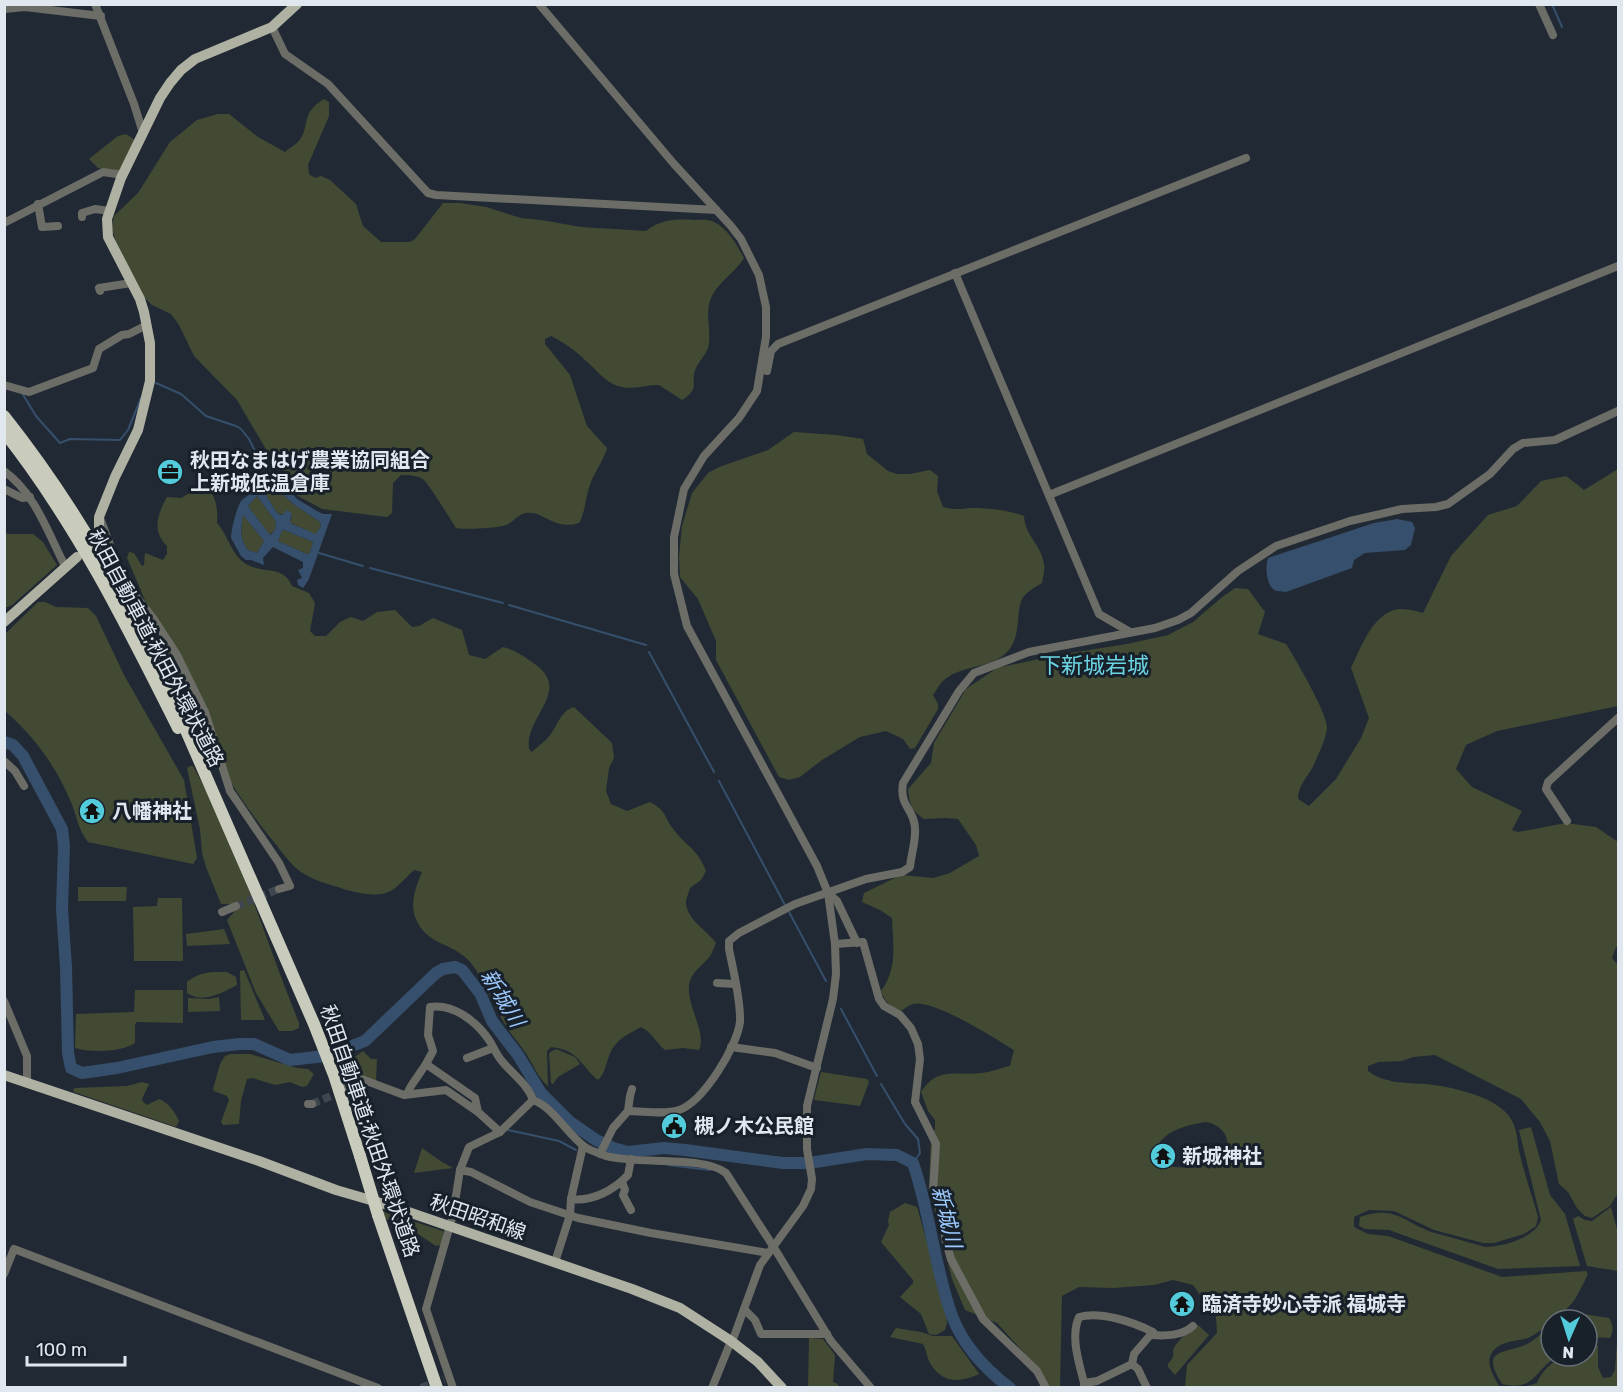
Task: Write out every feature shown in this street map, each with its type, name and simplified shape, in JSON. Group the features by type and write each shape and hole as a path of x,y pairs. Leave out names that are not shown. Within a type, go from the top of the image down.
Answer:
{"highway":[{"name":"秋田自動車道;秋田外環状道路","path":"4,416 31,449 85,529 126,600 160,670 314,1024 334,1075 378,1215 444,1381"},
{"name":"秋田自動車道;秋田外環状道路","path":"4,432 78,538 109,591 228,825"}],"main road":[{"path":"95,539 99,534 99,517 138,430 147,398 150,366 147,325 140,299 108,237 107,219 123,175 170,83 195,59 272,27 297,4"},
{"path":"4,622 77,556"},
{"name":"秋田昭和線","path":"4,1075 248,1157 336,1190 555,1262 680,1308 758,1362 782,1388"}],"street":[{"path":"95,4 143,133"},
{"path":"539,4 630,113 741,239 759,275 766,307 766,338 757,391 739,418 704,456 684,489 674,537 674,574 687,626 800,833 828,893 835,944 836,974 833,999 807,1106 807,1149 812,1179 808,1198 760,1265 712,1388"},
{"path":"1539,4 1552,35"},
{"path":"4,9 25,7 101,16"},
{"path":"272,27 285,54 328,84 428,193 716,210"},
{"path":"757,391 762,390 771,351 778,344 1246,158"},
{"path":"4,230 8,221 39,209 103,172 123,175"},
{"path":"39,209 51,210"},
{"path":"39,209 42,227 58,226"},
{"path":"82,217 82,213 95,210 110,211"},
{"path":"1049,495 1618,266"},
{"path":"956,273 1099,614 1130,633"},
{"path":"99,291 99,288 131,283"},
{"path":"4,385 29,392 93,368 99,349 122,335 147,325"},
{"path":"628,1111 671,1112 682,1109 704,1091 715,1078 731,1047 740,1019 729,941 739,933 795,904 866,879 902,872 909,867 915,828 912,814 903,803 903,783 959,691 975,673 1029,652 1155,628 1178,620 1191,612 1238,571 1276,546 1361,519 1402,509 1448,504 1490,474 1513,449 1523,443 1555,440 1618,411"},
{"path":"4,471 15,479 30,497 65,566"},
{"path":"4,489 22,498 30,497"},
{"path":"99,517 123,580 153,618 177,655 205,712 230,791 279,863 290,886 279,889"},
{"path":"1567,821 1546,789 1548,782 1618,718"},
{"path":"4,761 15,771 24,786"},
{"path":"828,893 837,901 857,943"},
{"path":"222,912 236,906"},
{"path":"835,944 863,942 879,999 884,1006 900,1015 911,1028 918,1044 920,1059 915,1102 936,1144 933,1192 942,1214 951,1259 983,1319 1037,1371 1046,1388"},
{"path":"717,982 735,984"},
{"path":"4,1001 27,1056 27,1083"},
{"path":"407,1094 433,1051 428,1035 430,1007 445,1007 475,1022 501,1060 530,1091 533,1100 543,1105 584,1146 631,1159 687,1163 720,1169 726,1173 771,1250 841,1355 871,1388"},
{"path":"731,1047 775,1053 817,1068"},
{"path":"466,1058 493,1048"},
{"path":"426,1064 475,1098 478,1112"},
{"path":"343,1091 347,1088 350,1077 407,1094 447,1090 478,1112 500,1132"},
{"path":"601,1152 617,1122 628,1111 633,1089"},
{"path":"453,1388 444,1381 426,1309 450,1227 459,1170 469,1147 500,1132 533,1100"},
{"path":"555,1262 570,1215 571,1199 584,1146"},
{"path":"571,1199 587,1200 611,1190 628,1175 631,1159"},
{"path":"459,1170 471,1172 530,1202 570,1215 651,1233 771,1250"},
{"path":"622,1182 625,1190 623,1195 631,1210"},
{"path":"4,1274 14,1249 378,1388"},
{"path":"744,1309 755,1320 760,1334 827,1334"},
{"path":"1078,1317 1116,1318 1136,1323 1153,1332 1134,1354 1132,1364 1084,1385 1076,1344 1078,1317"},
{"path":"1151,1335 1177,1334 1193,1326"},
{"path":"1132,1364 1138,1370 1147,1388"}],"green space":[{"path":"324,99 329,102 329,116 308,165 309,174 315,178 321,176 330,180 356,204 363,226 381,242 410,242 415,239 443,203 486,207 521,218 581,227 646,231 657,224 669,221 709,220 724,229 732,238 744,258 721,284 710,301 708,348 694,373 692,392 682,400 659,385 632,388 616,385 606,380 564,344 551,336 545,339 545,344 570,375 587,426 607,448 588,490 579,523 570,525 556,523 538,514 526,513 502,526 456,528 424,480 407,475 401,475 393,483 392,513 387,517 322,509 298,496 283,478 237,400 194,356 171,314 152,305 143,296 115,239 112,228 114,216 138,193 170,142 197,120 218,114 229,114 258,137 285,152 297,143 304,132 311,111"},
{"path":"126,134 135,140 121,171 98,168 89,159 118,136"},
{"path":"794,432 863,439 867,454 888,471 897,474 930,470 938,476 937,491 943,507 991,509 1024,516 1027,529 1040,551 1044,569 1042,583 1023,597 1019,609 1017,631 1008,651 993,661 956,673 941,683 933,695 938,709 915,748 910,749 903,739 886,731 860,737 822,760 800,777 789,780 779,777 716,660 716,641 698,599 680,577 679,557 682,526 692,493 708,473 768,450"},
{"path":"1618,469 1618,706 1497,731 1466,745 1456,769 1472,787 1522,811 1512,830 1518,832 1566,823 1596,827 1618,842 1618,947 1612,958 1618,965 1618,1193 1610,1206 1592,1218 1585,1216 1577,1208 1568,1192 1559,1184 1550,1141 1540,1122 1521,1099 1435,1055 1413,1057 1402,1061 1379,1062 1368,1066 1368,1071 1388,1080 1435,1085 1470,1093 1502,1109 1512,1120 1515,1128 1521,1159 1538,1217 1536,1226 1524,1234 1494,1243 1483,1243 1434,1230 1394,1211 1369,1210 1354,1217 1354,1227 1368,1234 1388,1236 1502,1277 1586,1271 1588,1274 1577,1296 1567,1308 1539,1308 1539,1331 1528,1338 1501,1345 1493,1351 1489,1360 1491,1369 1499,1386 1503,1387 1185,1387 1187,1365 1217,1333 1216,1317 1193,1285 1173,1280 1154,1285 1113,1288 1079,1287 1062,1296 1060,1387 1049,1387 1037,1367 997,1323 965,1310 952,1279 929,1187 931,1139 935,1129 935,1120 928,1111 921,1092 934,1078 941,1075 982,1073 1010,1066 1014,1050 979,1029 934,1007 913,1004 901,1011 888,1003 881,991 892,965 892,918 862,902 864,893 901,875 933,878 950,873 979,856 976,845 958,819 924,819 912,807 908,789 931,763 934,743 966,689 997,668 1168,635 1193,622 1235,588 1248,589 1265,612 1258,634 1286,644 1310,685 1326,720 1327,727 1322,745 1313,767 1302,784 1298,799 1309,806 1336,779 1361,738 1369,718 1351,668 1376,622 1382,616 1397,609 1423,613 1451,556 1488,515 1517,506 1541,481 1566,476 1584,490","holes":["1205,1122 1218,1126 1226,1136 1227,1147 1225,1153 1214,1162 1197,1167 1177,1167 1153,1161 1159,1144 1171,1132"]},
{"path":"205,484 216,502 217,523 242,561 254,568 279,572 288,579 292,586 309,593 315,603 310,631 315,636 326,636 340,622 351,617 363,621 377,612 395,610 412,627 419,626 433,618 462,630 469,655 485,659 503,647 521,655 544,672 549,683 549,693 529,737 529,749 532,752 549,737 563,715 574,707 612,743 614,758 609,768 606,791 611,804 627,811 650,802 656,806 663,812 679,836 695,852 706,871 701,880 690,888 686,903 690,915 716,943 710,956 692,977 689,986 689,994 701,1036 699,1050 683,1048 665,1050 641,1027 618,1041 598,1080 568,1051 551,1047 547,1051 548,1086 506,1026 480,976 470,962 456,951 433,939 420,926 415,917 413,900 422,872 414,870 390,891 370,894 351,891 317,880 301,872 289,861 245,804 224,771 173,667 127,558 129,552 134,553 142,566 145,553 163,560 167,554 167,546 159,535 158,523 167,497 181,498"},
{"path":"271,484 276,486 291,502 320,522 321,526 316,535 290,522 292,516 277,513 264,492 264,489"},
{"path":"257,496 276,522 275,530 269,535 248,506"},
{"path":"243,514 264,541 257,553 248,550 243,542 241,529"},
{"path":"284,530 313,542 310,553 307,554 278,541"},
{"path":"5,533 33,534 43,542 57,565 12,605 5,608"},
{"path":"38,602 45,602 56,607 88,608 96,616 124,675 184,780 197,858 193,864 88,842 51,763 25,730 5,711 5,634"},
{"path":"193,766 209,797 238,861 299,1023 299,1028 292,1031 279,1031 256,993 227,920 234,912 230,904 221,904 206,867 187,768"},
{"path":"78,887 127,887 126,901 78,901"},
{"path":"158,898 182,898 183,961 134,961 133,907 157,906"},
{"path":"224,929 230,944 187,946 186,934"},
{"path":"244,970 265,1020 241,1020 240,971"},
{"path":"227,972 236,977 237,985 219,994 199,998 187,993 187,982 200,975"},
{"path":"135,990 183,990 183,1023 137,1022 135,1024 135,1043 129,1046 106,1051 75,1048 76,1014 134,1012"},
{"path":"219,997 220,1011 188,1012 188,998"},
{"path":"556,1049 575,1057 580,1064 558,1077 553,1084 551,1083 549,1053"},
{"path":"363,1051 371,1059 377,1059 376,1081 360,1076 352,1059"},
{"path":"250,1054 308,1069 314,1074 307,1086 302,1087 290,1082 275,1085 252,1078 247,1079 241,1101 239,1124 223,1125 221,1122 229,1100 227,1096 213,1089 220,1064 225,1056"},
{"path":"821,1072 867,1079 869,1082 860,1106 815,1100"},
{"path":"142,1082 149,1084 142,1099 143,1102 147,1105 159,1099 165,1102 179,1121 176,1127 73,1090 75,1088 127,1086"},
{"path":"1531,1127 1550,1195 1565,1214 1580,1266 1498,1269 1389,1230 1365,1229 1359,1226 1360,1217 1372,1214 1392,1214 1435,1233 1485,1247 1509,1243 1532,1232 1541,1220 1519,1130"},
{"path":"422,1148 442,1162 453,1168 414,1173"},
{"path":"905,1203 917,1207 945,1306 947,1323 945,1330 936,1335 929,1334 921,1314 900,1297 913,1283 913,1280 881,1242 889,1225 890,1212"},
{"path":"1611,1207 1618,1233 1618,1271 1587,1266 1573,1219 1578,1216 1592,1221"},
{"path":"382,1212 443,1231 442,1245 436,1246 403,1224 385,1219"},
{"path":"1599,1316 1609,1318 1612,1328 1610,1338 1599,1337"},
{"path":"1198,1325 1209,1335 1175,1375 1168,1367 1174,1349 1185,1334"},
{"path":"1618,1327 1618,1387 1524,1387 1537,1383 1547,1368 1598,1368 1603,1378 1611,1377 1615,1370"},
{"path":"896,1328 933,1336 952,1336 979,1374 960,1380 942,1376 930,1364 923,1344 890,1337"},
{"path":"1539,1335 1539,1368 1543,1368 1534,1378 1522,1385 1502,1384 1495,1372 1494,1357 1504,1351 1529,1343"},
{"path":"809,1338 823,1339 835,1355 833,1382 838,1384 838,1387 808,1388"}],"water":[{"path":"268,477 282,482 297,499 323,514 332,514 309,579 303,588 298,585 297,580 302,578 298,570 303,568 303,562 273,547 263,558 264,565 246,560 241,556 231,538 240,503","holes":["271,484 276,486 291,502 320,522 321,526 316,534 292,524 290,521 292,514 287,510 282,515 277,513 264,489","257,496 276,522 275,530 270,535 248,506","243,515 264,541 257,553 248,550 241,533","282,531 313,542 310,553 307,554 278,541"]},
{"path":"1397,519 1412,522 1415,528 1411,545 1405,550 1365,553 1354,560 1352,568 1286,592 1276,591 1268,581 1268,558 1374,523"}],"waterway":[{"path":"1552,4 1562,27"},
{"path":"156,383 181,394 206,416 241,429 249,439 268,477"},
{"path":"22,393 36,416 60,443 70,439 120,440 128,430 141,398"},
{"path":"319,553 363,566"},
{"path":"370,568 503,603"},
{"path":"509,605 646,645"},
{"path":"649,652 714,772"},
{"name":"新城川","path":"4,742 13,745 23,756 62,829 64,846 62,909 68,1053 71,1068 82,1073 239,1044 254,1044 290,1060 325,1056 365,1041 436,973 455,967 462,970 480,993 492,1021 518,1055 541,1093 570,1122 596,1140 613,1148 628,1152 664,1148 783,1163 809,1163 867,1154 897,1155 913,1163 952,1316 962,1337 976,1356 1010,1388"},
{"path":"719,781 785,905"},
{"path":"789,912 826,981"},
{"path":"841,1009 877,1076"},
{"path":"881,1084 905,1124 918,1139 920,1153 913,1163"},
{"path":"508,1130 559,1141 576,1150"},
{"path":"668,1165 710,1170"}],"tunnel":[{"path":"236,906 279,889"},
{"path":"312,1104 343,1091"},
{"path":"421,1388 444,1379"}],"place":[{"name":"秋田なまはげ農業協同組合 上新城低温倉庫","path":"170,472"},
{"name":"八幡神社","path":"92,811"},
{"name":"槻ノ木公民館","path":"674,1126"},
{"name":"新城神社","path":"1163,1156"},
{"name":"臨済寺妙心寺派 福城寺","path":"1182,1304"}],"district":[{"name":"下新城岩城","path":"1094,665"}]}
